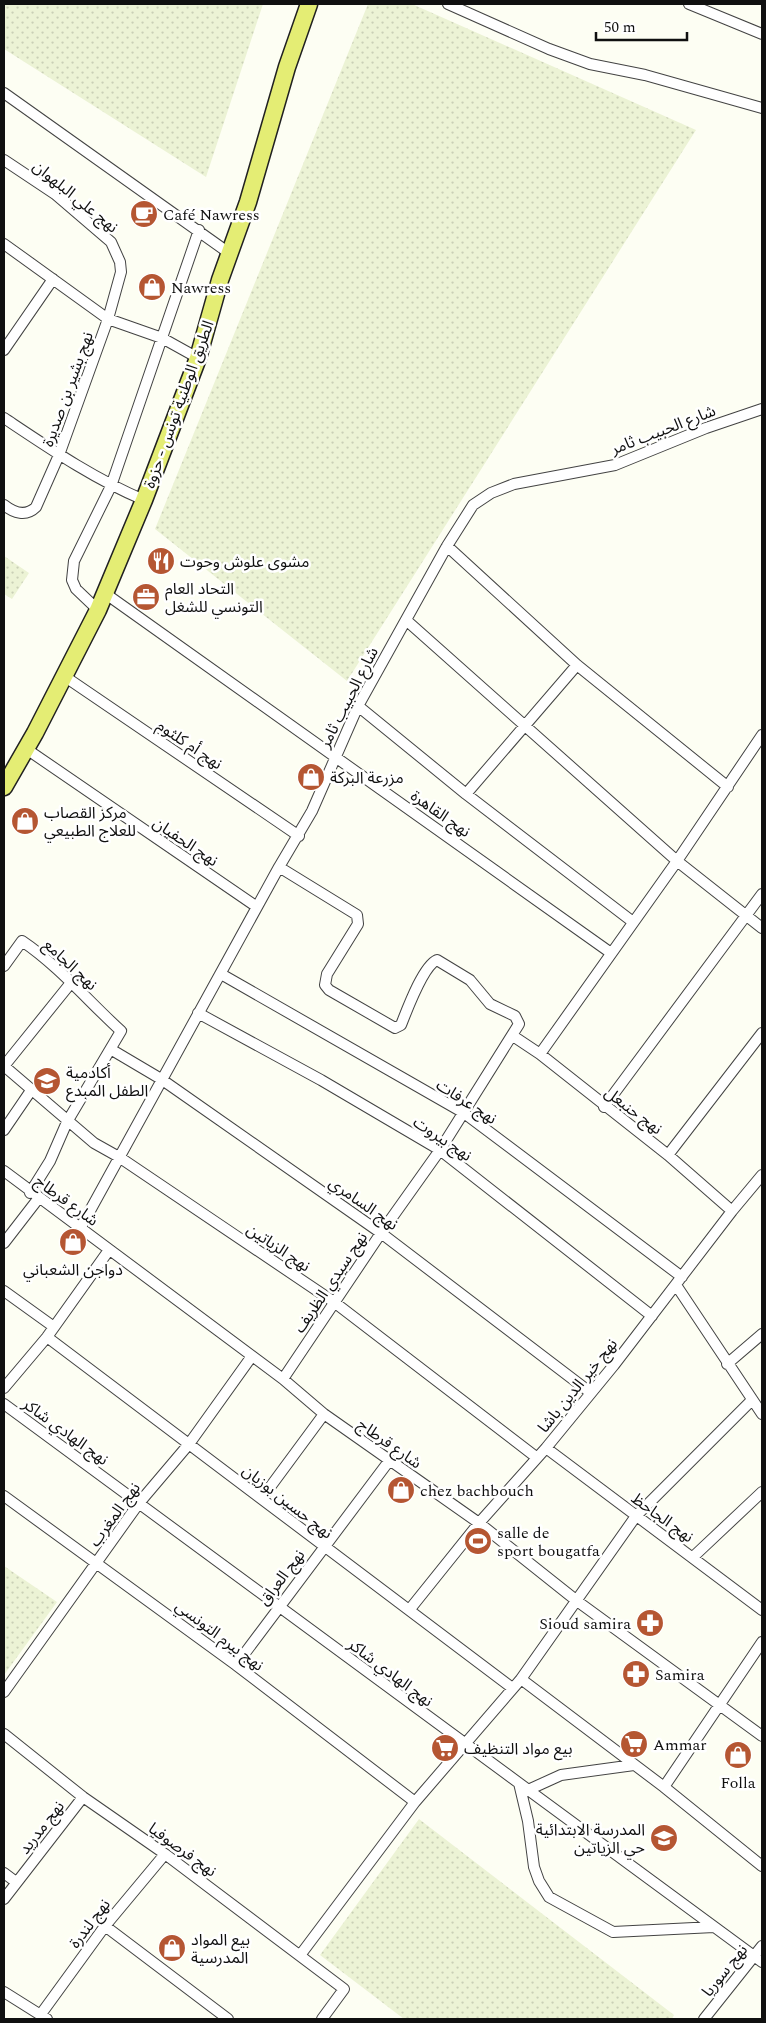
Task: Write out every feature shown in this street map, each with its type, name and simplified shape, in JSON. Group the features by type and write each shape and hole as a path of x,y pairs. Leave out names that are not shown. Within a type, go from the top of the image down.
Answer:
{"main road":[{"name":"الطريق الوطنية تونس - حزوة","path":"4,787 106,594 144,500 198,358 229,253 248,202 287,67 309,4"}],"street":[{"path":"448,4 549,49 590,64 654,78 762,108"},
{"path":"689,4 762,34"},
{"path":"4,93 229,253"},
{"name":"نهج علي البلهوان","path":"4,160 55,194 111,242 120,262"},
{"path":"98,610 76,589 71,573 74,561 111,486 199,230"},
{"path":"4,244 108,319 162,338 198,358"},
{"name":"نهج بشير بن صديرة","path":"4,505 22,514 30,513 36,507 59,455 108,319 120,272 120,262"},
{"path":"4,350 53,279"},
{"name":"شارع الحبيب ثامر","path":"81,1227 278,867 299,836 312,811 358,706 447,546 474,505 491,493 514,484 615,465 706,428 762,409"},
{"path":"4,418 59,455 111,486 144,500"},
{"path":"447,546 577,665 728,787"},
{"name":"نهج القاهرة","path":"106,594 611,953"},
{"path":"406,620 677,861 762,928"},
{"path":"466,794 577,665"},
{"name":"نهج أم كلثوم","path":"64,676 299,836"},
{"path":"358,706 466,794 633,922"},
{"path":"540,1054 677,861 762,735"},
{"name":"نهج الحفيان","path":"25,748 257,907"},
{"name":"نهج حنبعل","path":"278,867 357,915 358,924 327,974 325,986 329,990 395,1028 401,1025 426,972 432,962 437,960 470,980 490,1004 515,1016 519,1020 516,1032 540,1054 604,1106 668,1154 732,1211"},
{"path":"604,1106 762,894"},
{"name":"نهج الجامع","path":"4,966 22,942 52,963 70,984 121,1031 112,1050"},
{"name":"نهج عرفات","path":"221,974 464,1114 679,1281"},
{"path":"4,1066 70,984"},
{"name":"نهج بيروت","path":"198,1013 321,1080 440,1150 652,1316"},
{"name":"نهج سيدي الظريف","path":"283,1379 381,1233 440,1150 516,1032"},
{"path":"668,1154 762,1033"},
{"path":"4,1243 34,1196 67,1122 112,1050"},
{"name":"نهج السامري","path":"112,1050 161,1079 381,1233 591,1393"},
{"name":"نهج الزياتين","path":"4,1066 94,1144 119,1157 334,1302 536,1457"},
{"path":"4,1130 32,1089"},
{"name":"شارع قرطاج","path":"4,1171 34,1196 81,1227 109,1250 283,1379 324,1414 479,1523 577,1601 762,1736"},
{"name":"نهج خير الدين باشا","path":"410,1609 479,1523 546,1448 591,1393 762,1175"},
{"path":"4,1388 47,1337 109,1250"},
{"path":"679,1281 727,1364 762,1412"},
{"path":"4,1291 54,1327"},
{"path":"727,1364 762,1334"},
{"name":"نهج حسين بوزيان","path":"47,1337 262,1498 323,1547 410,1609 511,1688"},
{"name":"نهج المغرب","path":"4,1692 139,1503 189,1444 252,1356"},
{"path":"302,1954 415,1802 511,1688 521,1679 636,1516 752,1400"},
{"name":"نهج الهادي شاكر","path":"4,1404 758,1960"},
{"path":"262,1498 324,1414"},
{"name":"نهج الجاحظ","path":"546,1448 762,1610"},
{"name":"نهج العراق","path":"236,1665 278,1606 389,1461"},
{"path":"693,1557 762,1492"},
{"name":"نهج بيرم التونسي","path":"4,1496 98,1562 415,1802"},
{"path":"664,1787 762,1642"},
{"path":"521,1679 664,1787 762,1866"},
{"name":"نهج فرصوفيا","path":"5,1736 83,1797 302,1954 344,1989 325,2018"},
{"path":"528,1790 561,1775 634,1765"},
{"path":"519,1783 528,1821 534,1867 539,1881 549,1897 613,1932 714,1927"},
{"name":"نهج مدريد","path":"4,1899 83,1797"},
{"name":"نهج لندرة","path":"44,2017 105,1926 165,1854"},
{"path":"4,1873 16,1882"},
{"path":"105,1926 228,2019"},
{"name":"نهج سوريا","path":"710,2017 758,1960 762,1946"},
{"path":"4,1992 44,2017"}],"green space":[{"path":"4,4 263,4 206,177 4,49"},
{"path":"368,4 412,4 696,130 347,681 155,529"},
{"path":"4,556 29,573 12,599 4,594"},
{"path":"4,1566 57,1602 4,1675"},
{"path":"419,1819 674,2015 672,2019 404,2019 320,1955"}],"place":[{"name":"Café Nawress","path":"144,214"},
{"name":"Nawress","path":"152,287"},
{"name":"مشوى علوش وحوت","path":"161,561"},
{"name":"التحاد العام التونسي للشغل","path":"146,597"},
{"name":"مزرعة البركة","path":"311,777"},
{"name":"مركز القصاب للعلاج الطبيعي","path":"25,821"},
{"name":"أكادمية الطفل المبدع","path":"47,1081"},
{"name":"دواجن الشعباني","path":"73,1242"},
{"name":"chez bachbouch","path":"401,1490"},
{"name":"salle de sport bougatfa","path":"478,1541"},
{"name":"Sioud samira","path":"650,1623"},
{"name":"Samira","path":"636,1674"},
{"name":"Ammar","path":"634,1744"},
{"name":"بيع مواد التنظيف","path":"445,1748"},
{"name":"Folla","path":"738,1755"},
{"name":"المدرسة الابتدائية حي الزياتين","path":"664,1838"},
{"name":"بيع المواد المدرسية","path":"172,1948"}]}
